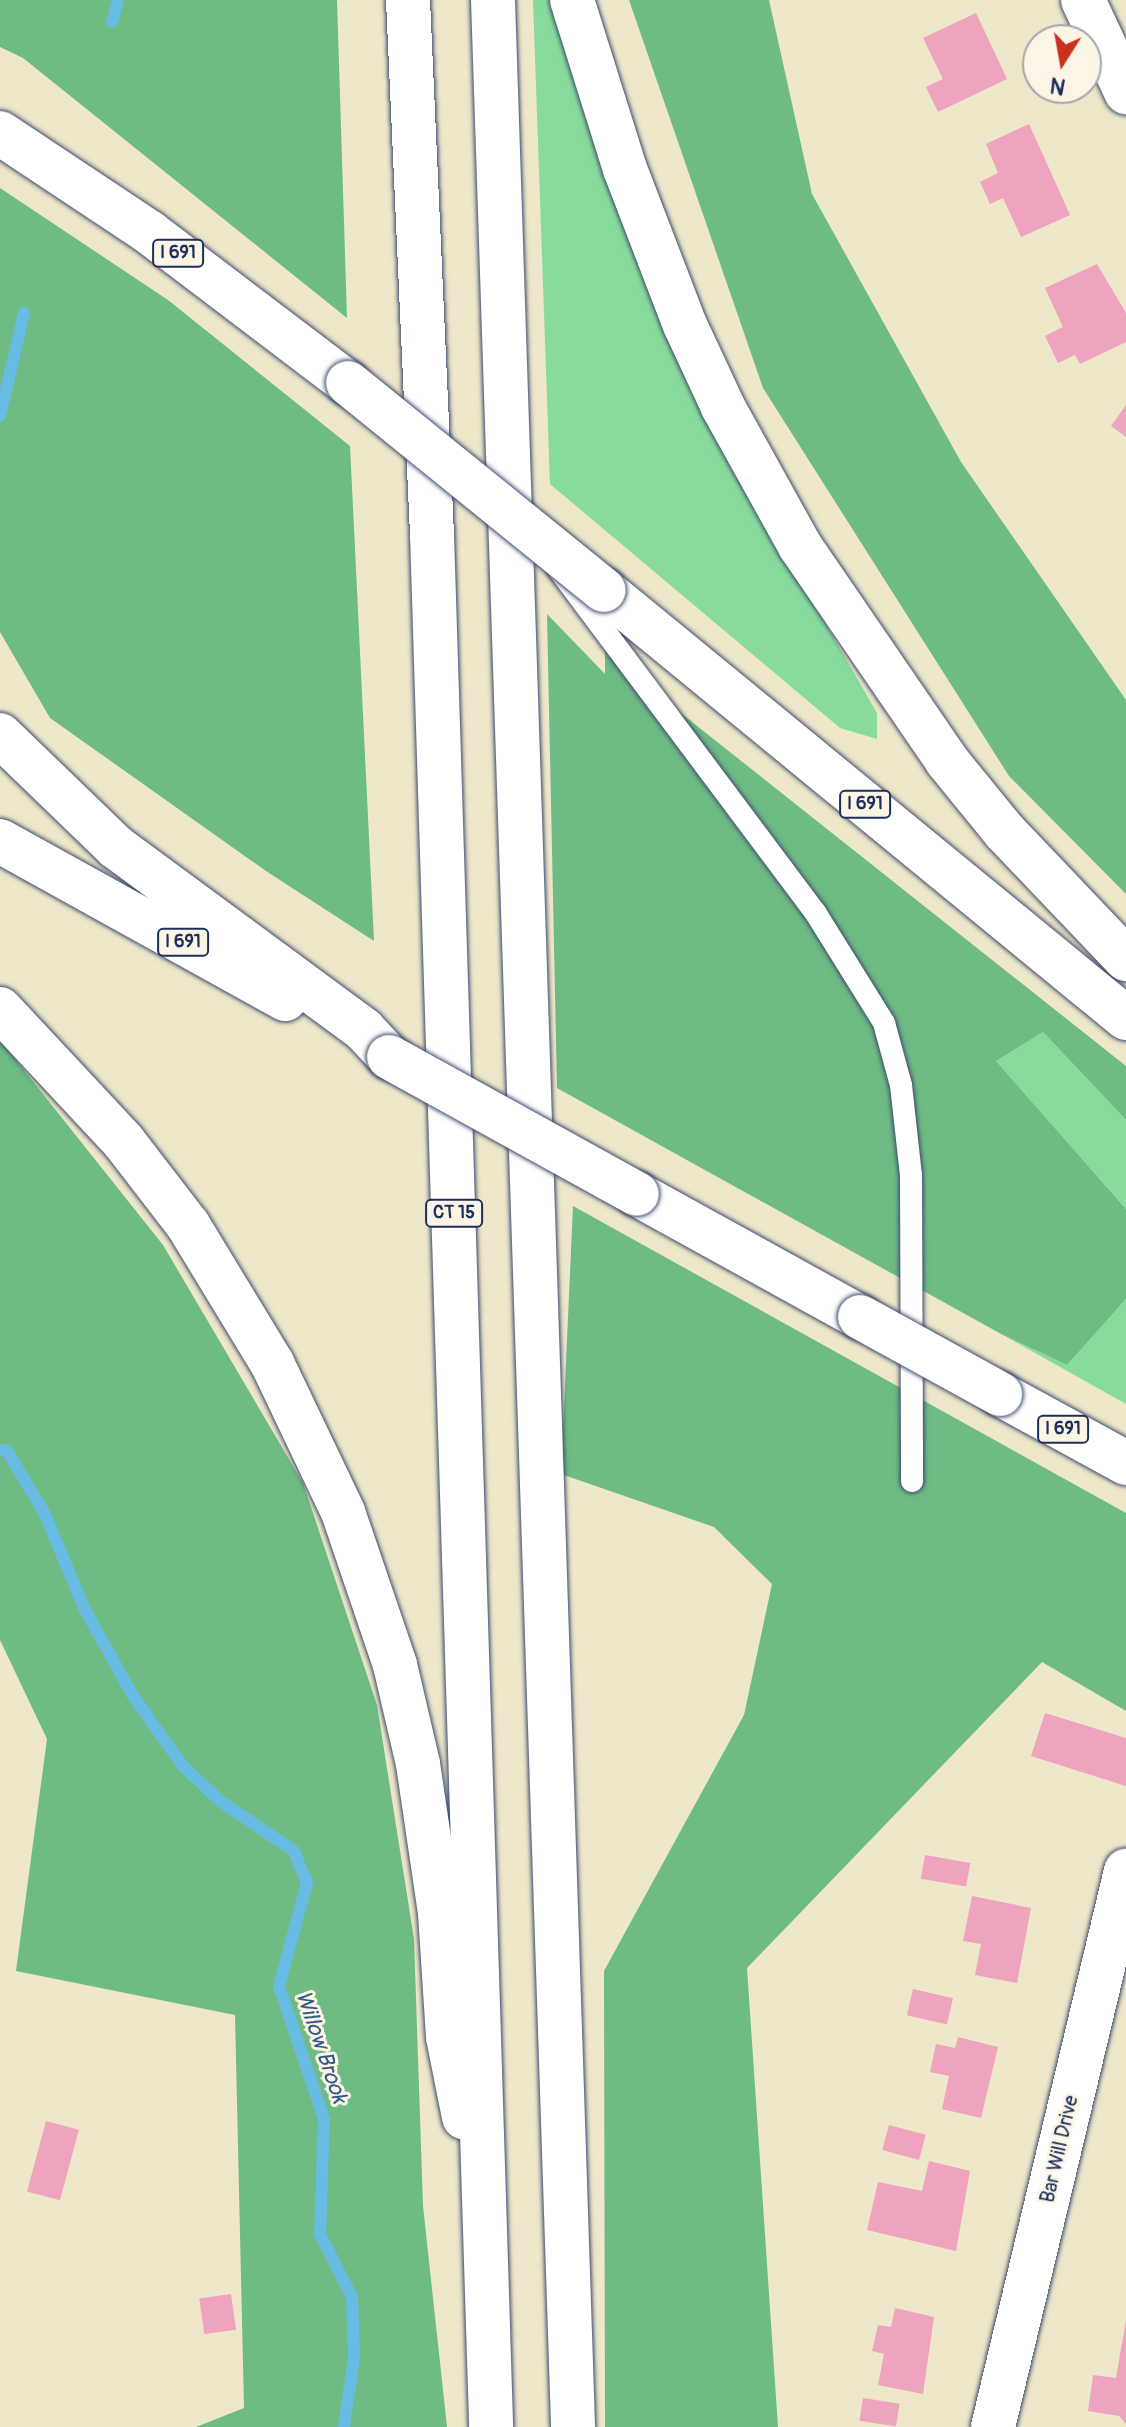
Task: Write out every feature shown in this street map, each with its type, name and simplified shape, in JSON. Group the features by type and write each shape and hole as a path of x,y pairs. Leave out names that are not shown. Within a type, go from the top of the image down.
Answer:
{"main road":[{"name":"CT 15","path":"408,0 432,534 486,2189 491,2427"},
{"path":"493,0 573,2427"},
{"path":"572,0 625,169 685,325 723,407 800,546 956,773 1126,959"},
{"path":"1083,0 1126,92"},
{"name":"I 691","path":"0,133 149,232 348,383 1126,1018"},
{"path":"0,735 116,847 372,1044"},
{"name":"I 691","path":"0,841 1126,1463"},
{"path":"0,1009 124,1142 188,1225 272,1363 343,1512 388,1639 418,1764 440,1913 452,2069 486,2189"},
{"name":"Bar Will Drive","path":"993,2427 1126,1871"}],"lane":[{"path":"535,535 605,637 815,912 884,1023 901,1085 911,1175 912,1481"}],"green space":[{"path":"0,0 337,0 347,318 23,58 0,47"},
{"path":"533,0 563,0 705,414 877,713 877,739 840,728 550,484"},
{"path":"629,0 769,0 812,194 961,462 1126,700 1126,894 1009,776 763,388"},
{"path":"0,188 168,300 350,446 374,941 266,871 50,718 0,632"},
{"path":"547,614 605,674 605,637 634,676 1126,1066 1126,1120 1043,1032 996,1061 1126,1209 1126,1299 1067,1365 1003,1335 557,1088"},
{"path":"1043,1032 1126,1120 1126,1209 996,1061"},
{"path":"0,1040 163,1245 303,1483 377,1705 414,1939 423,2206 447,2427 196,2427 244,2408 235,2015 16,1971 47,1739 0,1640"},
{"path":"573,1206 1126,1513 1126,1711 1042,1662 747,1968 778,2427 605,2427 604,1971 744,1715 772,1584 714,1527 561,1474"},
{"path":"1126,1299 1126,1404 1003,1335 1067,1365"}],"building":[{"path":"976,13 1007,79 938,112 926,87 943,79 923,38"},
{"path":"1029,124 1070,215 1021,237 1003,198 990,204 980,182 998,173 986,144"},
{"path":"1097,264 1126,313 1126,342 1080,364 1075,355 1058,363 1045,336 1063,327 1045,288"},
{"path":"1126,405 1126,437 1111,426"},
{"path":"1045,1713 1126,1738 1126,1786 1031,1756"},
{"path":"925,1855 970,1863 966,1887 921,1879"},
{"path":"972,1896 1031,1908 1017,1983 975,1975 981,1944 963,1941"},
{"path":"913,1989 953,1998 947,2025 907,2015"},
{"path":"958,2037 998,2047 981,2118 942,2109 949,2076 930,2072 936,2044 955,2048"},
{"path":"46,2121 79,2130 60,2200 27,2192"},
{"path":"889,2125 926,2135 919,2160 882,2150"},
{"path":"929,2161 970,2171 956,2251 867,2230 878,2182 922,2191"},
{"path":"231,2294 236,2330 204,2334 199,2298"},
{"path":"895,2308 934,2317 923,2394 878,2385 884,2354 872,2351 878,2325 891,2327"},
{"path":"1126,2320 1126,2424 1119,2416 1088,2411 1093,2375 1116,2378"},
{"path":"863,2398 900,2404 896,2427 859,2421"}],"waterway":[{"name":"Willow Brook","path":"112,22 118,0"},
{"name":"Willow Brook","path":"0,416 24,313"},
{"name":"Willow Brook","path":"0,1450 7,1451 45,1514 84,1608 133,1696 183,1766 220,1801 294,1851 307,1883 279,1986 324,2119 320,2234 352,2297 354,2357 344,2427"}]}
